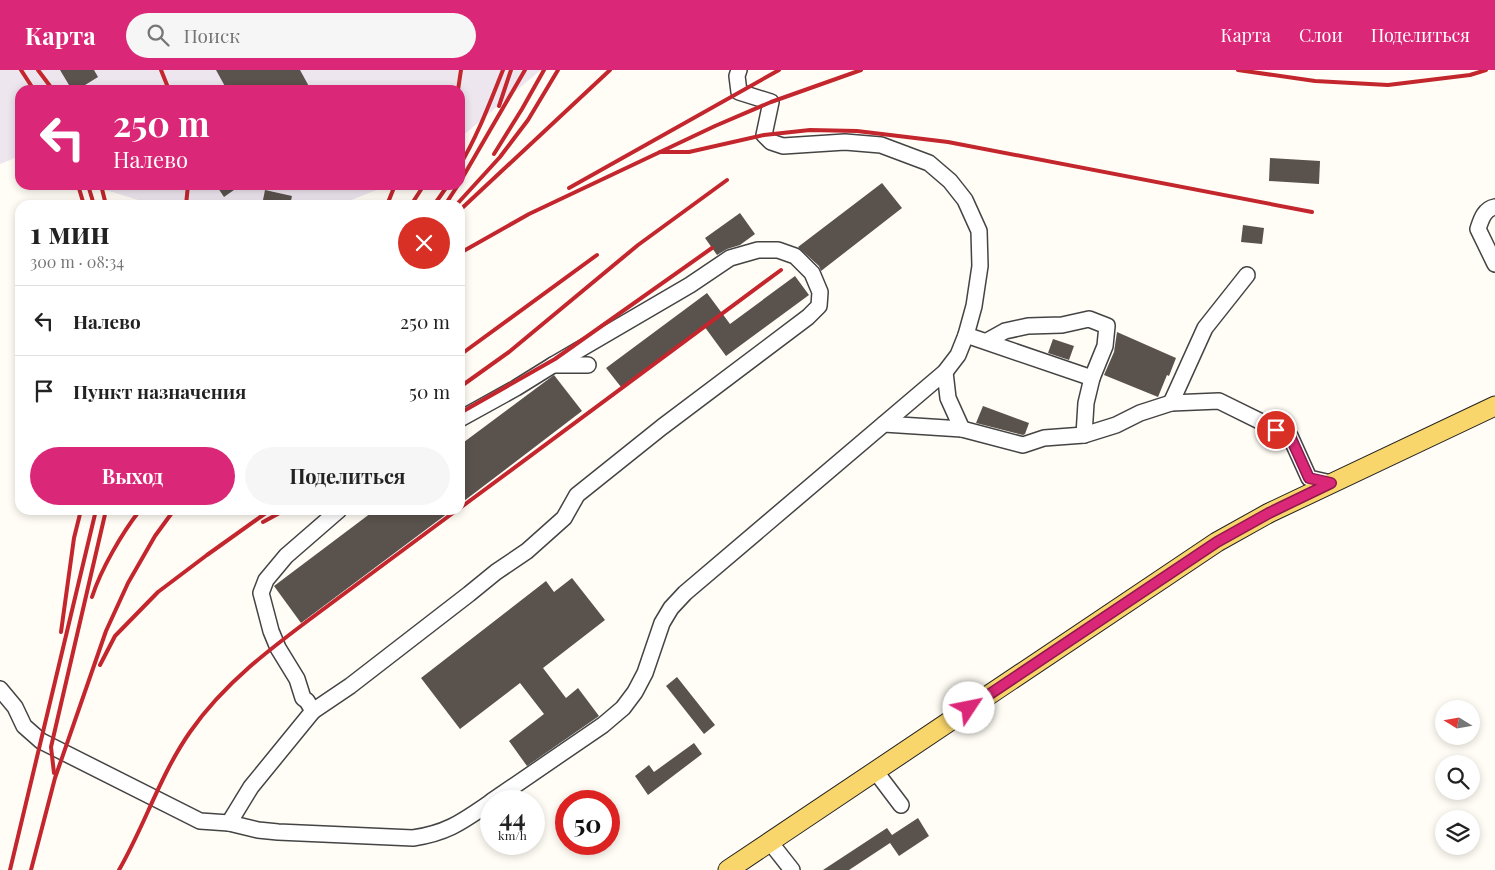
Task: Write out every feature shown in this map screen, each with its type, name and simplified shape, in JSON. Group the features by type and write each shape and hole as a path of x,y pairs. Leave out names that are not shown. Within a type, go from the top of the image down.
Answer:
{"main road":[{"path":"728,870 1217,542 1269,513 1495,406"}],"lane":[{"path":"508,790 603,725 623,708 635,692 645,673 662,623 671,608 685,592 945,372 958,355 966,335 974,306 980,266 980,231 965,200 950,181 930,164 881,145 845,142 783,146 771,142 764,135 771,102 738,92 737,76 739,70"},
{"path":"1495,207 1490,208 1482,216 1478,229 1495,264"},
{"path":"229,823 251,787 312,711 350,686 496,572 527,551 564,518 577,495 662,427 808,317 819,306 820,292 812,273 795,256 778,250 758,250 730,258 690,285 465,416"},
{"path":"1171,403 1205,328 1247,275"},
{"path":"987,341 1005,331 1028,326 1062,325 1089,319 1107,326 1104,346 1092,378 1086,403 1084,435"},
{"path":"966,335 1092,378"},
{"path":"553,365 588,365"},
{"path":"945,372 948,398 962,429"},
{"path":"884,424 962,429 1023,446 1044,438 1084,435 1116,425 1140,413 1171,403 1219,401 1290,436 1309,478 1331,483"},
{"path":"312,711 307,701 303,698 297,679 278,648 260,593 266,580 286,556 333,515"},
{"path":"0,688 15,707 24,726 45,743 200,822 229,823 258,830 413,838 445,831 480,809"},
{"path":"876,772 901,805"},
{"path":"770,842 792,870"}],"shaded area":[{"path":"0,70 541,70 465,134 465,85 15,85 15,158 0,164"},
{"path":"106,190 376,190 352,200 138,200"}],"building":[{"path":"60,70 94,70 98,77 85,85 69,85"},
{"path":"216,70 300,70 308,85 224,85"},
{"path":"1270,158 1320,161 1319,184 1269,181"},
{"path":"882,183 902,208 821,271 819,266 798,247"},
{"path":"219,190 234,190 224,197"},
{"path":"265,190 292,196 291,200 263,200"},
{"path":"740,213 755,234 740,245 727,249 717,255 705,238"},
{"path":"1243,225 1264,228 1262,244 1241,242"},
{"path":"795,276 809,295 726,356 704,326 621,387 606,368 707,293 730,324"},
{"path":"1117,332 1176,358 1158,397 1104,375 1114,352"},
{"path":"1053,339 1074,346 1069,360 1048,353"},
{"path":"554,375 582,411 465,500 465,441"},
{"path":"983,406 1029,423 1025,434 976,423"},
{"path":"368,515 445,515 301,623 274,586"},
{"path":"572,578 605,620 543,668 566,698 578,688 599,716 527,766 509,741 544,714 520,683 460,729 421,678 546,581 554,592"},
{"path":"677,677 715,725 704,734 666,686"},
{"path":"694,743 702,754 648,795 635,776 649,765 654,772"},
{"path":"918,818 929,836 899,856 890,843 849,870 823,870 887,828 892,835"}],"railway":[{"path":"21,70 31,85"},
{"path":"38,70 49,85"},
{"path":"161,70 167,85"},
{"path":"459,85 461,70"},
{"path":"465,156 503,70"},
{"path":"499,106 511,70"},
{"path":"465,173 525,70"},
{"path":"494,154 544,70"},
{"path":"461,200 500,157 528,120 558,70"},
{"path":"465,205 610,70"},
{"path":"569,188 779,70"},
{"path":"465,250 529,214 715,126 771,102 861,70"},
{"path":"1238,70 1315,81 1388,85 1470,75 1486,70"},
{"path":"660,152 689,152 764,135 810,130 857,131 948,142 1312,212"},
{"path":"465,383 509,352 638,245 727,180"},
{"path":"80,190 82,200"},
{"path":"90,190 92,200"},
{"path":"102,190 105,200"},
{"path":"186,200 188,190"},
{"path":"389,200 393,190"},
{"path":"414,200 421,190"},
{"path":"438,200 444,190"},
{"path":"448,200 455,190"},
{"path":"465,410 555,359 712,248"},
{"path":"465,351 597,255"},
{"path":"465,504 781,270"},
{"path":"61,632 74,538 80,515"},
{"path":"10,870 95,515"},
{"path":"54,773 51,747 105,515"},
{"path":"92,597 113,552 136,515"},
{"path":"31,870 55,778 106,631 128,583 155,536 170,515"},
{"path":"100,665 115,636 158,592 263,515"},
{"path":"263,522 276,515"},
{"path":"119,870 179,748 220,695 272,648 450,515"}],"route":[{"path":"969,708 1217,542 1269,513 1331,483 1309,478 1290,436 1276,430"}]}
